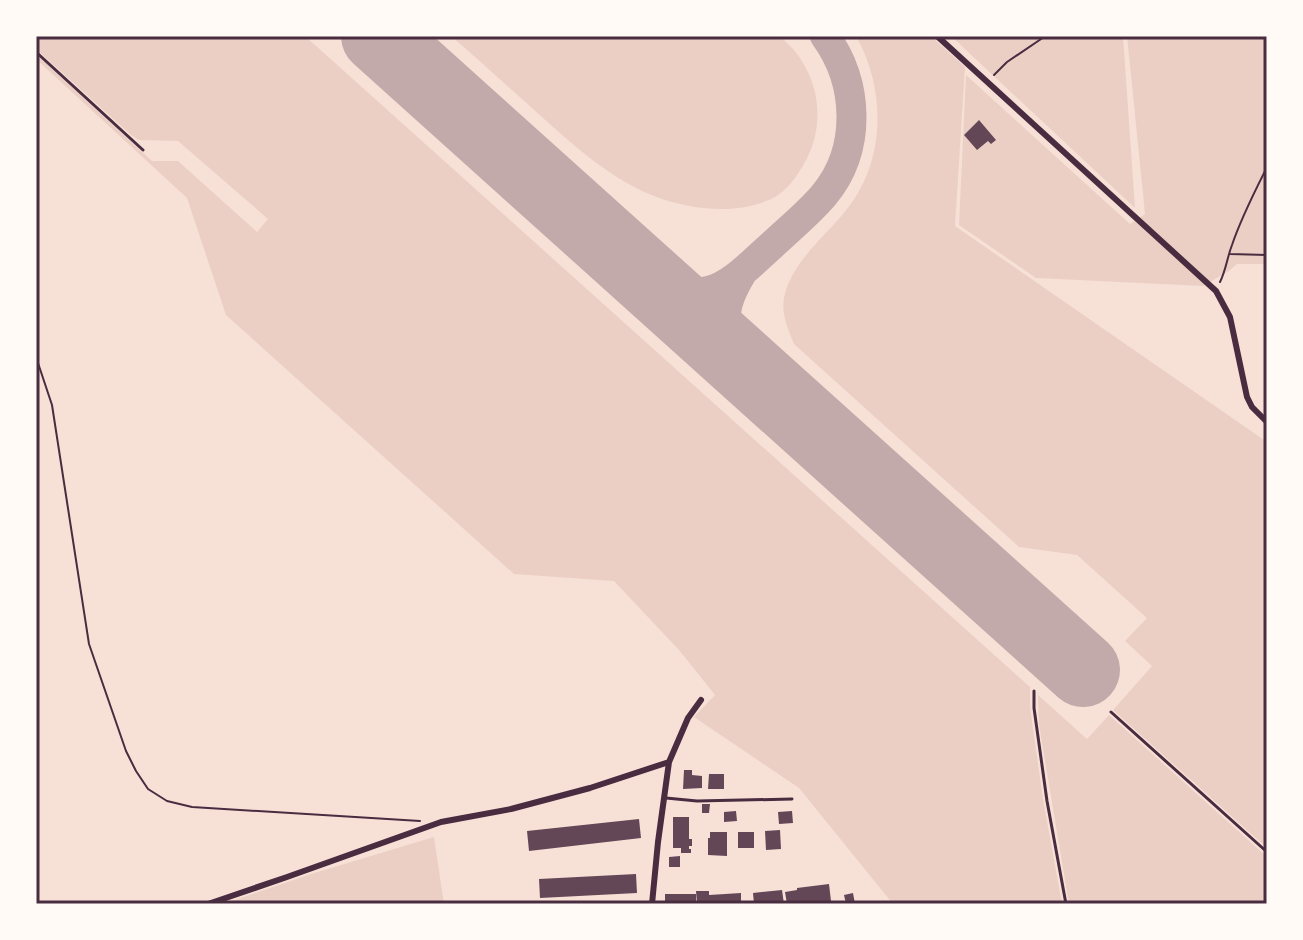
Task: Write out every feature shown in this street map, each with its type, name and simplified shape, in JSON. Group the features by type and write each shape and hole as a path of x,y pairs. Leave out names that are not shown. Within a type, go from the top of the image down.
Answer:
{"street":[{"path":"937,36 1216,291 1230,317 1247,397 1267,422"},
{"path":"652,904 669,762 688,718 701,700"},
{"path":"208,904 441,822 511,809 669,762"}],"lane":[{"path":"36,52 143,150"},
{"path":"1034,691 1045,785 1066,904"},
{"path":"1111,712 1267,852"},
{"path":"666,798 697,801 792,799"}],"path":[{"path":"987,81 1007,62 1044,37"},
{"path":"1216,291 1227,268 1242,217 1267,167"},
{"path":"1229,254 1267,255"},
{"path":"36,357 52,405 89,644 126,751 148,789 167,801 192,807 441,822"}],"shaded area":[{"path":"36,36 305,36 1030,687 1043,799 1062,904 893,904 799,788 694,717 715,695 679,650 614,581 514,574 226,315 187,198 36,59 36,54 152,161 178,161 257,232 268,219 178,141 139,140 131,135 36,49"},
{"path":"451,36 780,36 800,58 813,86 818,115 813,144 793,180 769,200 743,207 716,209 662,199 626,183 593,160"},
{"path":"856,36 931,36 965,67 955,226 1267,442 1267,848 1113,710 1152,666 1125,641 1147,618 1077,555 1019,547 794,344 783,310 788,285 801,261 860,190 875,147 877,101 873,78"},
{"path":"951,36 1123,36 1135,208"},
{"path":"1127,36 1267,36 1267,264 1237,264 1203,286 1036,278 959,225 966,75 1130,224 1145,214"},
{"path":"1038,695 1087,739 1109,715 1267,857 1267,904 1069,904 1039,725"},
{"path":"434,837 444,904 223,904 311,874"}],"building":[{"path":"979,120 996,140 991,144 988,141 977,150 964,135"},
{"path":"684,770 692,770 692,775 702,776 702,788 683,789"},
{"path":"709,774 724,774 724,789 708,789"},
{"path":"702,804 710,804 709,813 702,813"},
{"path":"736,811 737,821 724,822 724,812"},
{"path":"792,811 793,823 779,824 778,812"},
{"path":"673,817 689,817 691,853 681,853 681,848 673,848"},
{"path":"639,819 641,838 529,851 527,831"},
{"path":"780,830 781,849 766,850 765,831"},
{"path":"710,832 727,832 727,856 708,855"},
{"path":"738,832 754,832 754,848 738,848"},
{"path":"680,856 680,867 669,867 669,857"},
{"path":"636,874 637,893 540,898 539,879"},
{"path":"829,884 831,901 787,904 785,892"},
{"path":"782,890 784,904 754,904 753,893"},
{"path":"696,891 709,891 709,895 741,893 741,904 697,904"},
{"path":"853,893 855,904 846,904 844,895"},
{"path":"665,894 696,894 696,904 665,904"}],"taxiway":[{"path":"659,289 696,293 716,289 733,279 805,215 836,177 845,157 852,116 845,74 825,36"},
{"path":"740,361 726,317 730,297 742,273"}],"runway":[{"path":"378,36 1083,670"}]}
